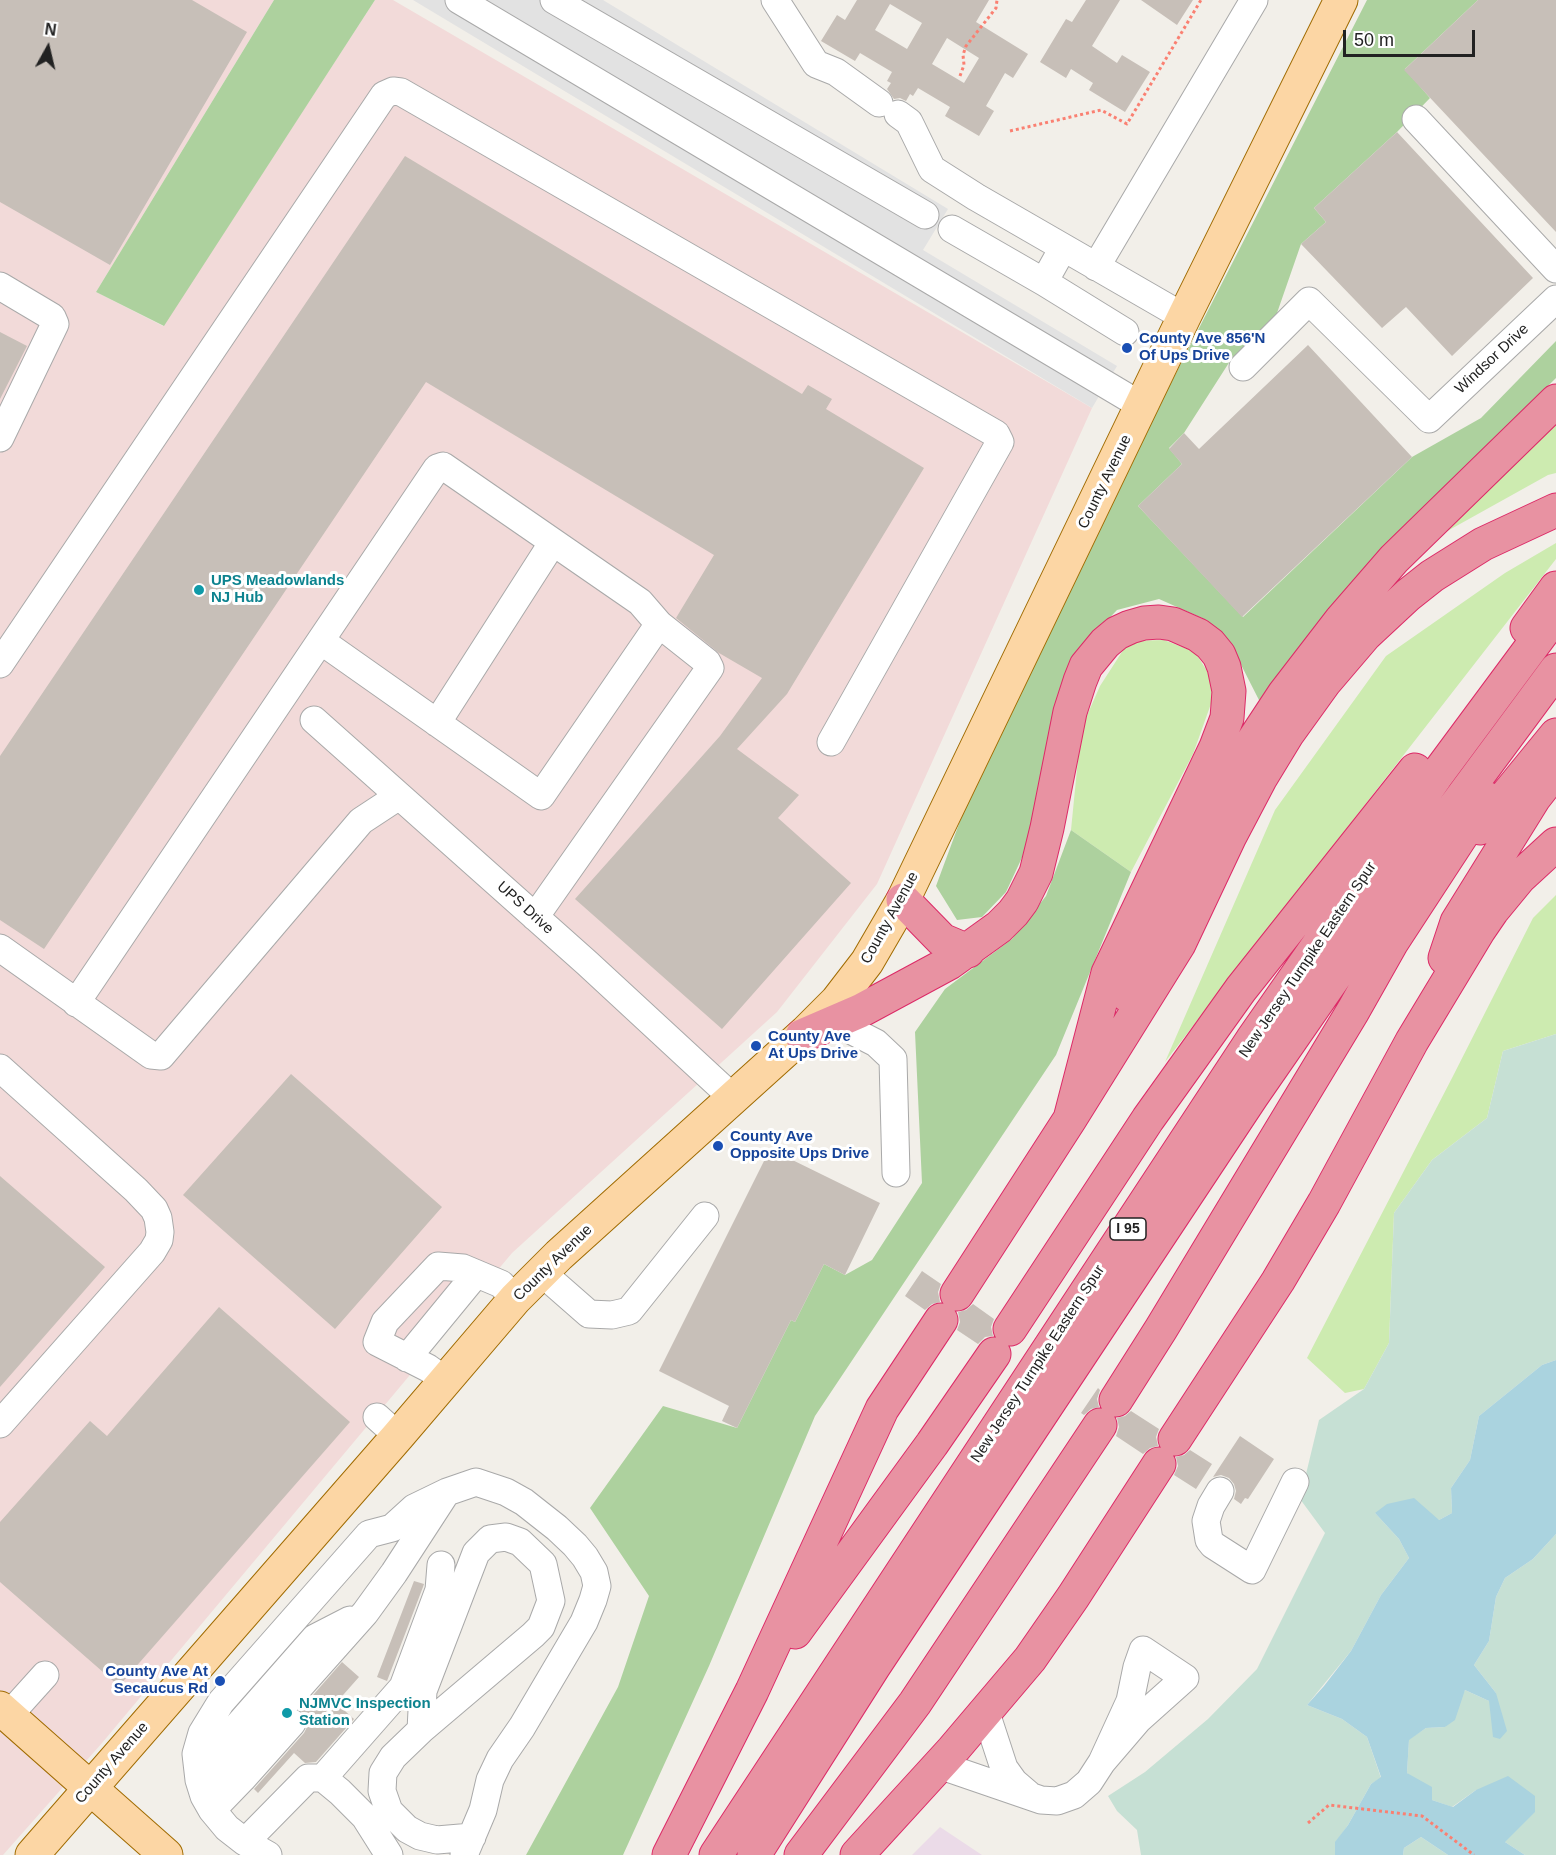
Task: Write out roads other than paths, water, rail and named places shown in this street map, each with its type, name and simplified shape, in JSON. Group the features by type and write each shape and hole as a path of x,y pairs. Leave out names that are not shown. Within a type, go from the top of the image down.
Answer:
{"highway":[{"path":"1070,1119 1210,818 1244,756 1284,693 1320,646 1390,564 1556,401"},
{"path":"669,1855 752,1691 882,1409 1070,1119 1179,944 1230,836 1273,757 1324,683 1365,635 1408,595 1432,576 1483,544 1551,511"},
{"path":"752,1691 933,1444 1148,1119 1241,990 1473,698 1556,588"},
{"name":"New Jersey Turnpike Eastern Spur","path":"716,1855 1278,1002 1436,776 1556,614"},
{"path":"820,1025 860,1011 950,963 999,927 1013,913 1033,880 1047,828 1070,712 1080,681 1095,654 1117,633 1144,623 1173,624 1198,635 1219,655 1229,691 1227,718 1216,747 1108,974 1070,1119"},
{"name":"New Jersey Turnpike Eastern Spur","path":"754,1855 874,1666 1246,1104 1394,889 1556,670"},
{"path":"801,1855 915,1703 1108,1413 1353,1011 1392,942 1556,698"},
{"path":"1353,1011 1400,947 1474,836 1556,735"},
{"path":"1412,1041 1457,922 1534,798 1556,770"},
{"path":"857,1855 986,1713 1030,1659 1073,1597 1295,1252 1346,1165 1412,1041 1492,911 1520,877 1556,844"},
{"path":"903,900 942,940 968,951"}],"main road":[{"name":"County Avenue","path":"32,1855 90,1788 387,1426 445,1380 514,1299 541,1272 733,1098 820,1025 867,962 903,900 1184,317 1341,0"},
{"path":"4,1711 166,1855"}],"street":[{"path":"459,0 1142,406"},
{"path":"554,0 925,215"},
{"path":"775,0 816,64 836,72 909,122 932,170 1184,317"},
{"path":"1096,267 1254,0"},
{"path":"0,664 384,95 393,91 401,92 412,98 996,434 1000,442 831,742"},
{"path":"1416,119 1556,269"},
{"path":"952,229 1125,332"},
{"path":"1044,282 1063,248"},
{"path":"0,286 52,317 55,324 0,438"},
{"name":"Windsor Drive","path":"1243,367 1309,301 1428,419 1556,299"},
{"path":"76,1003 437,468 443,466 640,602 659,624 707,662 710,668 535,917"},
{"path":"437,723 553,542"},
{"path":"321,641 540,796 659,624"},
{"name":"UPS Drive","path":"314,720 733,1098"},
{"path":"0,948 151,1055 161,1056 361,821 399,796"},
{"path":"820,1025 876,1043 893,1059 896,1173"},
{"path":"0,1068 154,1209 160,1232 159,1240 152,1252 0,1424"},
{"path":"541,1272 589,1314 612,1315 629,1311 705,1216"},
{"path":"445,1380 428,1368 377,1342 385,1322 438,1266 463,1268 501,1284 514,1299"},
{"path":"407,1358 476,1274"},
{"path":"268,1855 227,1828 205,1796 196,1754 202,1733 221,1702 369,1534 392,1528 414,1508 447,1492 476,1482 506,1492 524,1502 557,1528 575,1545 594,1572 597,1586 584,1622 522,1727 500,1759 490,1780 483,1810 468,1846 438,1847 407,1829 389,1811 382,1791 383,1773 393,1757 421,1730 541,1627 551,1601 543,1564 520,1542 506,1537 490,1539 476,1553 423,1691 421,1730"},
{"path":"1220,1491 1210,1506 1206,1521 1209,1540 1213,1545 1252,1570 1295,1482"},
{"path":"205,1796 242,1779 344,1664 364,1613 447,1492"},
{"path":"323,1778 382,1710 385,1681 422,1584 441,1565 476,1553"},
{"path":"205,1796 213,1754 315,1638 364,1613"},
{"path":"939,1765 1034,1798 1057,1801 1074,1796 1089,1782 1102,1762 1138,1720 1185,1678 1143,1650 1137,1666 1130,1701 1102,1762"},
{"path":"4,1711 45,1675"},
{"path":"986,1713 1004,1768 1014,1782 1034,1798"},
{"path":"245,1842 308,1778 323,1778 365,1817 389,1855"}],"water":[{"path":"1556,1360 1556,1534 1533,1559 1505,1578 1496,1597 1489,1641 1474,1665 1496,1693 1507,1731 1500,1739 1493,1737 1489,1701 1465,1690 1455,1720 1445,1727 1426,1728 1409,1740 1407,1773 1432,1787 1432,1800 1453,1807 1476,1790 1508,1776 1535,1796 1535,1812 1505,1842 1525,1855 1448,1855 1421,1837 1404,1848 1403,1855 1335,1855 1335,1842 1348,1825 1371,1784 1381,1777 1367,1737 1342,1719 1307,1705 1351,1651 1381,1595 1409,1558 1399,1539 1375,1513 1387,1504 1414,1498 1439,1520 1452,1513 1451,1488 1470,1460 1479,1416 1542,1365"}],"place":[{"name":"County Ave 856'N Of Ups Drive","path":"1127,348"},
{"name":"UPS Meadowlands NJ Hub","path":"199,590"},
{"name":"County Ave At Ups Drive","path":"756,1046"},
{"name":"County Ave Opposite Ups Drive","path":"718,1146"},
{"name":"County Ave At Secaucus Rd","path":"220,1681"},
{"name":"NJMVC Inspection Station","path":"287,1713"}]}
